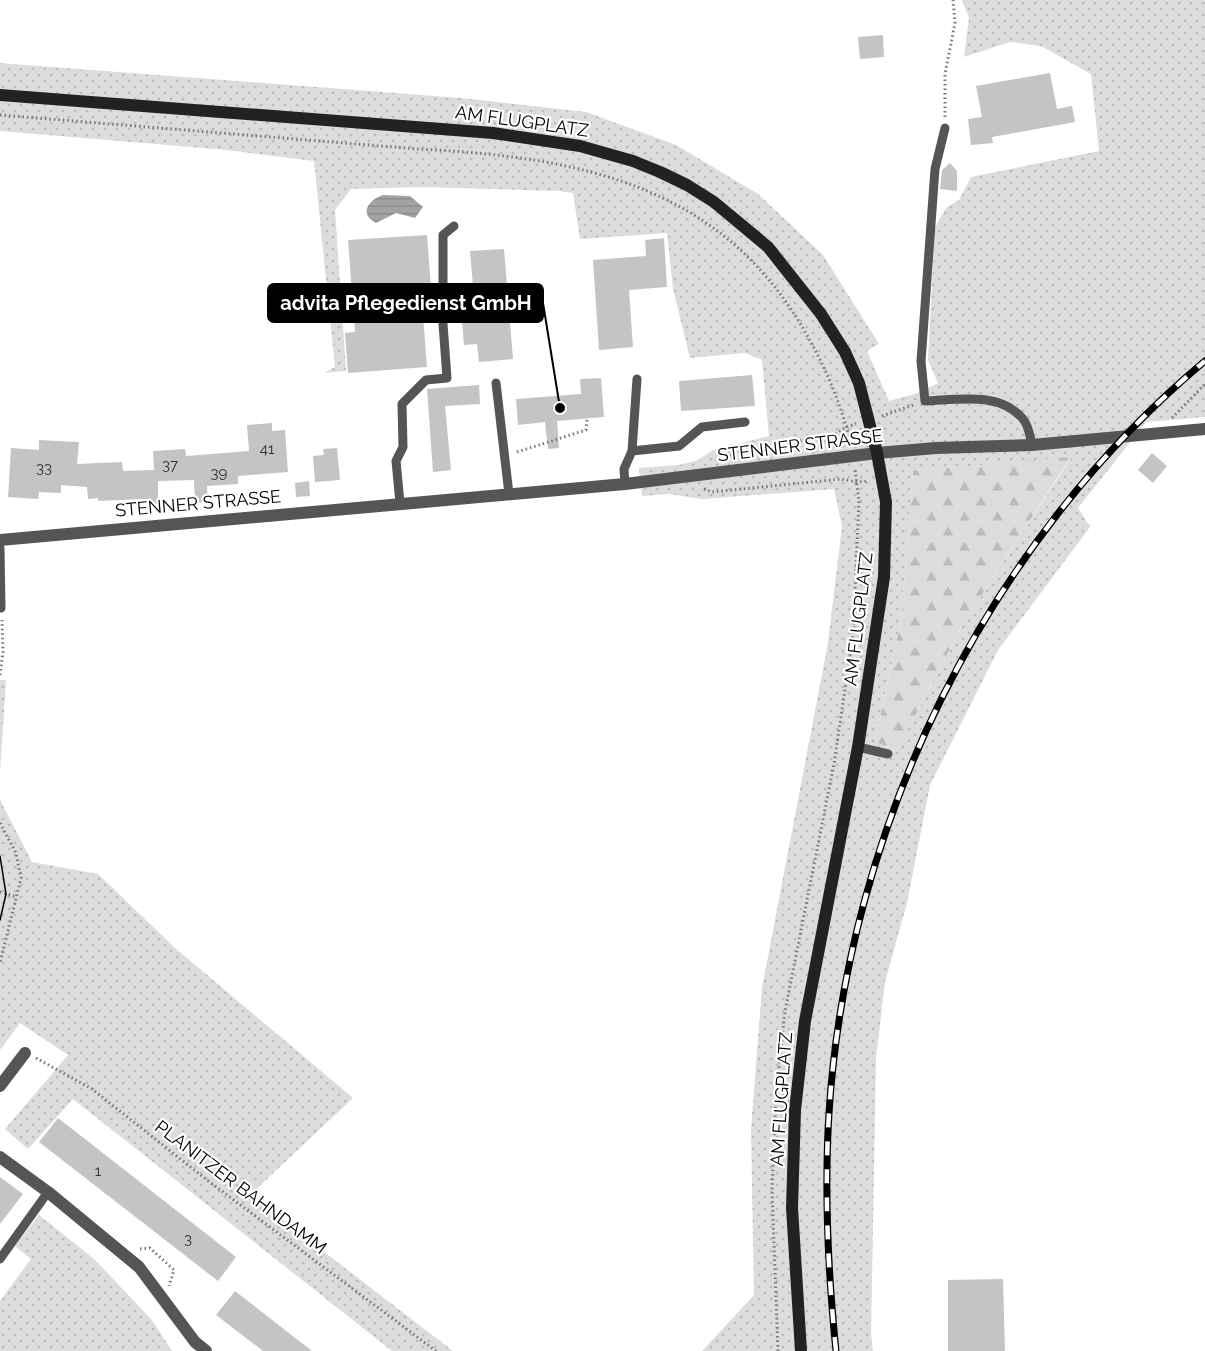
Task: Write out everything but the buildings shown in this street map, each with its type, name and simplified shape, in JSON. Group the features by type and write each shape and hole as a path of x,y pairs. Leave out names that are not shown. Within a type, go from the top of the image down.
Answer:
{"main road":[{"name":"AM FLUGPLATZ","path":"0,95 493,133 539,138 580,146 633,161 687,185 714,202 768,247 821,314 844,352 859,383 878,453 885,502 885,577 858,747 805,1021 795,1110 792,1208 801,1351"}],"street":[{"name":"STENNER STRASSE","path":"0,540 624,484 878,453 936,448 1032,445 1205,429"},
{"path":"0,1086 26,1053"},
{"path":"0,1157 48,1192 139,1267 195,1342 206,1351"}],"lane":[{"path":"945,128 935,169 921,361 925,401 980,400 1004,403 1024,419 1032,445"},
{"path":"400,503 396,461 403,447 402,404 426,380 447,378 443,324 443,236 454,226"},
{"path":"624,484 624,469 632,451 637,379"},
{"path":"496,382 509,494"},
{"path":"632,451 679,446 702,427 745,422"},
{"path":"0,548 2,608"},
{"path":"858,747 888,754"},
{"path":"0,1259 48,1192"}],"path":[{"path":"945,128 945,74 955,23 953,0"},
{"path":"0,115 485,153 549,162 592,172 650,191 682,207 711,226 759,266 793,310 821,360 846,427"},
{"path":"1160,433 1205,384"},
{"path":"725,458 742,451 834,435 846,427 870,421 925,401"},
{"path":"504,456 586,430 587,419"},
{"path":"778,1351 772,1191 776,1095 785,1011 834,764 853,635 859,501 853,456"},
{"path":"689,477 693,486 712,492 841,479 857,482 883,479"},
{"path":"0,675 3,652 2,608"},
{"path":"0,823 16,853 21,878 0,963"},
{"path":"0,892 16,897"},
{"name":"PLANITZER BAHNDAMM","path":"26,1053 92,1089 207,1180 436,1351"}],"green space":[{"path":"962,0 1205,0 1205,417 1146,422 1078,508 1090,527 998,650 930,785 907,903 885,982 876,1058 871,1334 873,1351 702,1351 754,1295 751,1129 762,988 828,643 842,526 834,489 702,499 668,494 642,496 639,468 679,465 698,460 713,450 769,436 762,360 745,353 690,358 673,289 667,233 580,239 573,193 559,191 422,187 351,189 335,210 346,371 324,373 335,367 314,161 227,150 0,131 0,63 461,98 586,112 676,145 758,194 823,255 879,344 867,351 889,401 918,393 938,383 928,360 935,227 946,208 959,200 971,177 1099,151 1091,74 1041,46 1010,42 964,57 969,18","holes":["1071,458 964,622 896,752 875,740 901,621 913,471"]},
{"path":"1071,457 964,622 896,752 875,741 901,621 913,471"},
{"path":"0,680 6,680 0,772"},
{"path":"0,800 32,862 98,874 175,948 353,1098 250,1195 453,1351 392,1351 73,1099 28,1149 5,1129 68,1055 20,1023 0,1050"},
{"path":"39,1215 94,1259 151,1319 172,1351 0,1351 0,1301 31,1259 15,1246"}],"shaded area":[{"path":"383,195 410,196 423,207 415,218 396,213 376,223 368,215 367,207 373,200"}],"tram line":[{"path":"0,856 6,894 0,920"}],"railway":[{"path":"836,1351 828,1232 829,1113 841,1006 864,901 898,798 941,699 994,605 1056,516 1126,434 1205,361"}],"place":[{"name":"advita Pflegedienst GmbH","path":"560,408"}]}
